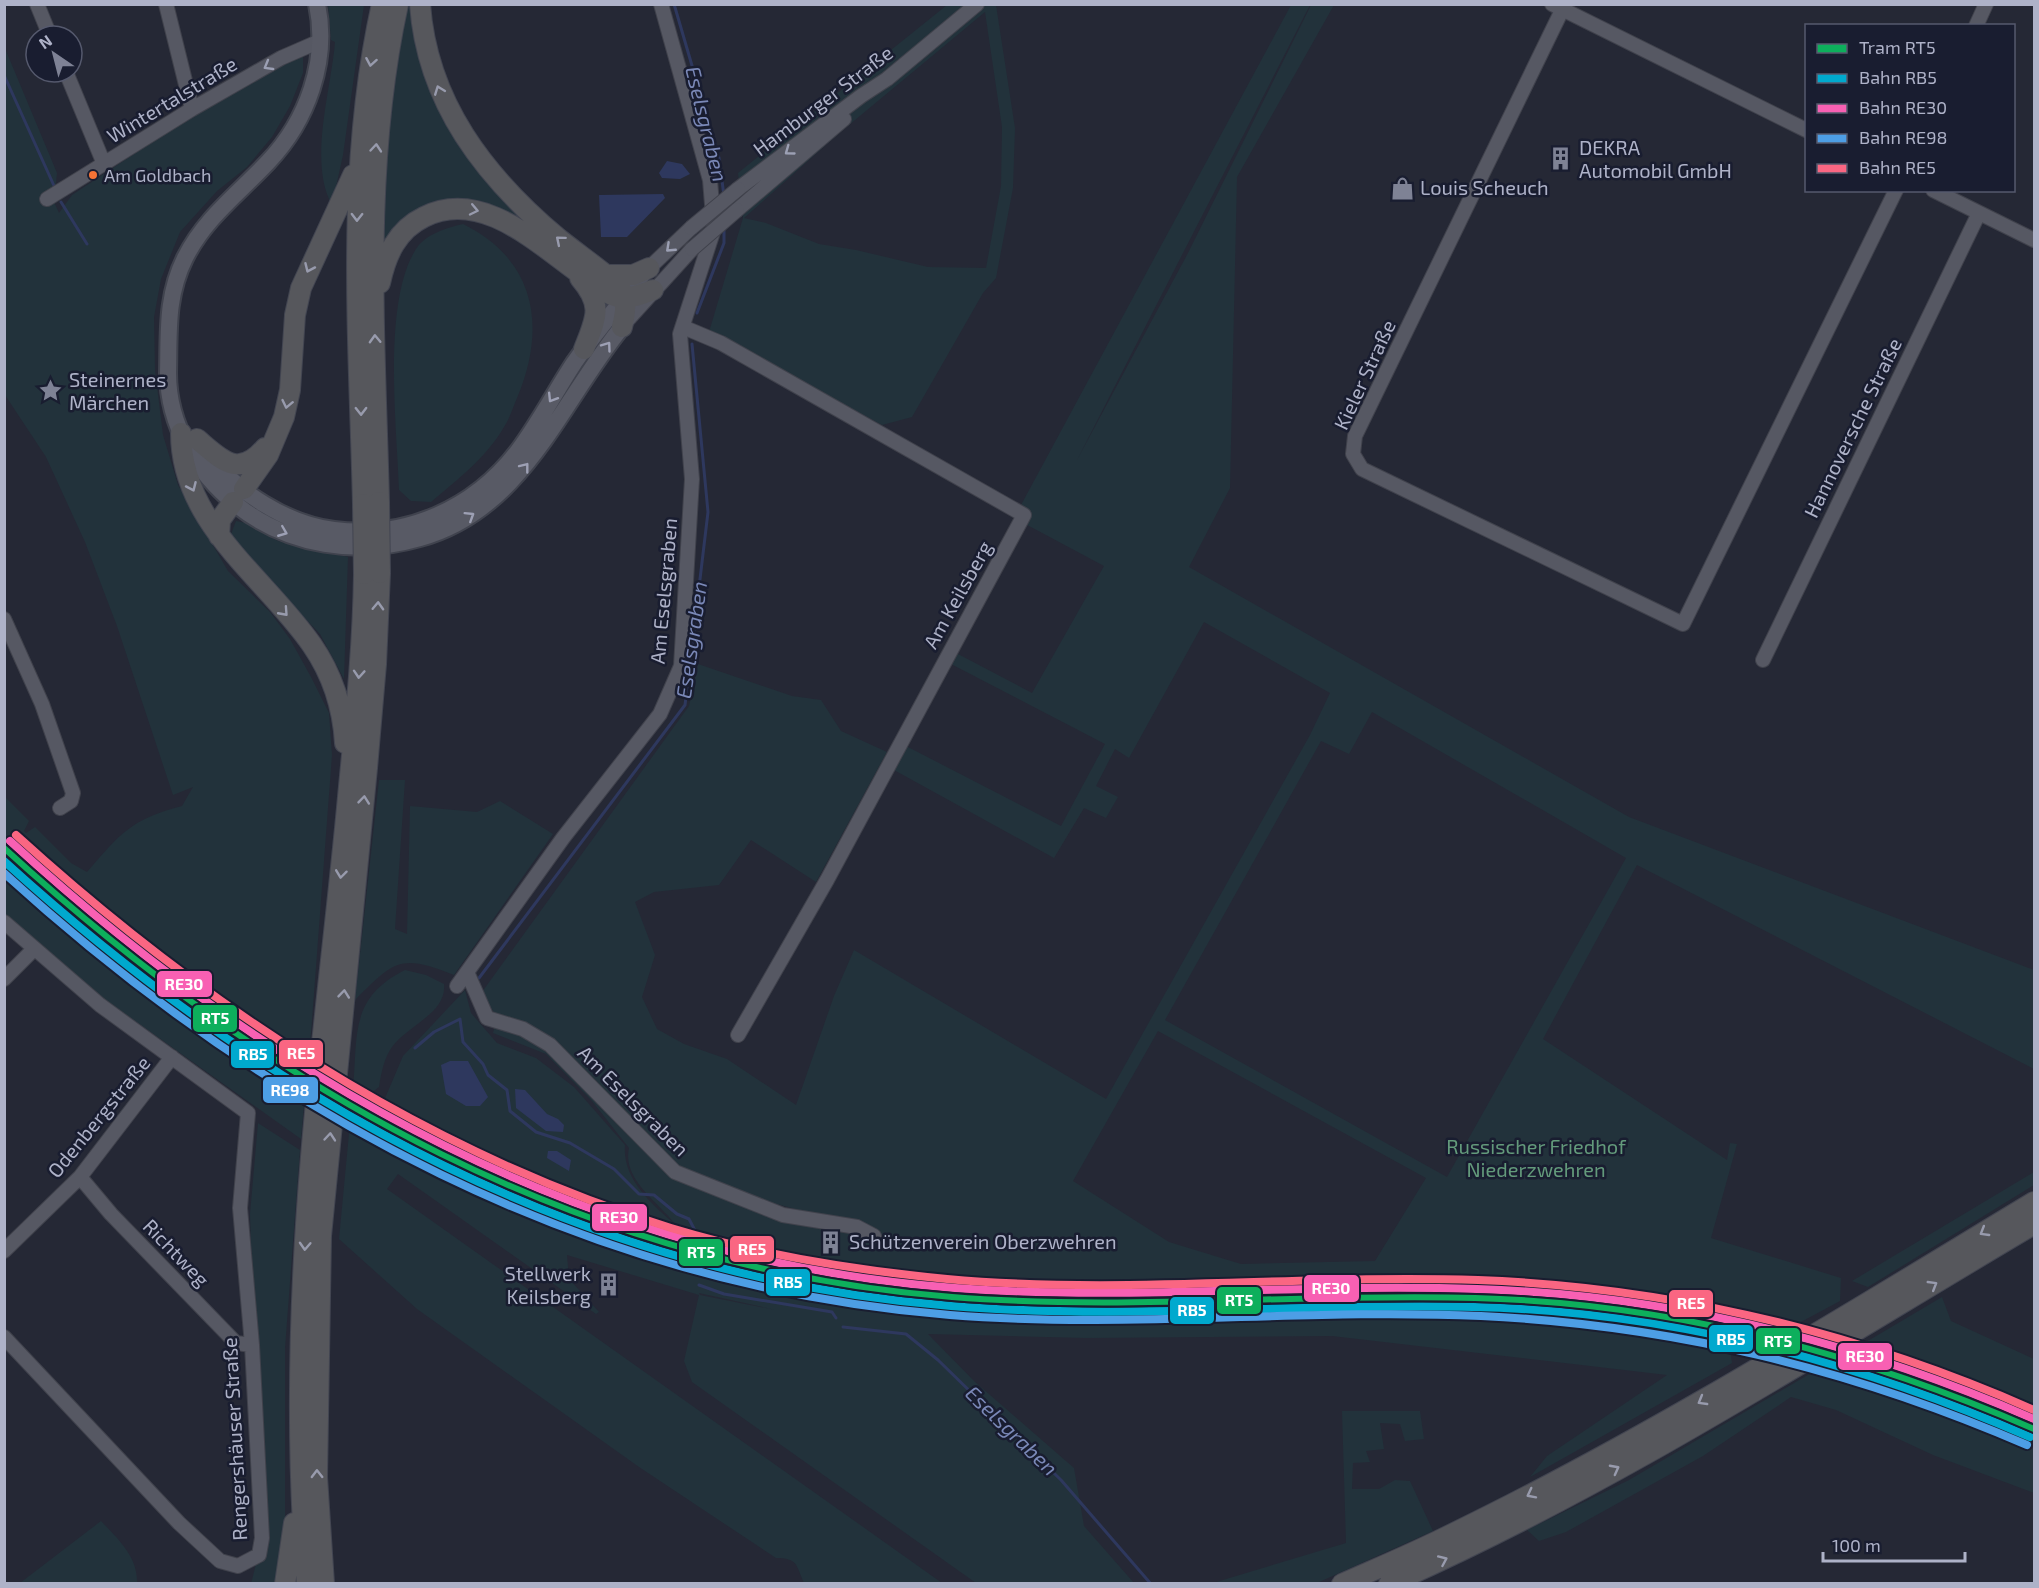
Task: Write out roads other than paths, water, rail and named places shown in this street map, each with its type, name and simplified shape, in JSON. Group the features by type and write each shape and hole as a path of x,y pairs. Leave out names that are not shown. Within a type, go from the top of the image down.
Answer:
{"highway":[{"path":"371,503 356,283 360,158 367,85 382,4"},
{"path":"307,1584 300,1461 300,1324 374,687 371,503 375,164 383,83 398,4"},
{"path":"420,4 431,68 443,100 462,135 492,174 526,210 617,284 625,297 622,327"},
{"path":"219,536 220,520 268,455 280,430 290,390 294,322 301,288 311,262 336,218 360,158"},
{"path":"374,312 384,266 396,240 421,218 446,209 473,209 491,215 610,294 625,297 653,290"},
{"path":"607,275 633,275 649,268"},
{"path":"573,269 591,291 596,306 595,319 584,349"},
{"path":"280,430 257,457 241,465 225,462 189,436 182,459 187,477 219,536 304,635 328,672 342,718 348,795"},
{"path":"331,1047 363,615 372,574"},
{"path":"317,1191 321,1246 317,1466 326,1584"},
{"path":"1342,1584 1449,1536 1549,1484 1752,1371 2034,1202"},
{"path":"1389,1584 1502,1530 1707,1420 2034,1224"},
{"path":"285,1584 300,1461"}],"main road":[{"path":"319,10 320,41 313,83 291,132 266,164 207,222 184,259 170,308 170,404 189,436 207,476 239,496 290,517 328,529 358,531 388,529 435,517 464,502 499,473 518,450 584,349 625,297"},
{"path":"239,496 259,521 285,533 338,546 390,545 423,538 447,528 484,507 520,474 576,389 622,327"}],"street":[{"path":"37,4 45,24"},
{"path":"166,4 192,108"},
{"name":"Am Eselsgraben","path":"457,986 563,838 660,714 681,666 692,480 680,342 714,229 710,180 661,4"},
{"name":"Hamburger Straße","path":"625,297 649,268 691,228 738,189 887,79 977,4"},
{"path":"1977,24 1986,4"},
{"path":"1560,6 1805,129"},
{"name":"Kieler Straße","path":"1560,6 1355,436 1353,454 1362,469 1683,624 1895,192"},
{"name":"Wintertalstraße","path":"47,199 192,108 281,58 320,41"},
{"path":"622,327 692,249 818,142 887,79"},
{"path":"71,84 104,164"},
{"path":"1937,192 2034,240"},
{"name":"Hannoversche Straße","path":"1762,660 1978,213"},
{"name":"Am Keilsberg","path":"683,327 721,343 1024,515 827,880 738,1035"},
{"path":"4,619 42,704 73,793 71,801 60,808"},
{"path":"4,922 100,1005 172,1057"},
{"path":"4,979 34,949"},
{"name":"Am Eselsgraben","path":"467,972 487,1018 523,1029 550,1045 675,1172 783,1215 857,1227 874,1236"},
{"name":"Rengershäuser Straße","path":"6,1342 179,1523 220,1561 238,1566 259,1555 262,1538 252,1345 240,1208 248,1113 172,1057"},
{"name":"Odenbergstraße","path":"4,1251 80,1177 172,1057"},
{"name":"Richtweg","path":"80,1177 111,1214 236,1343 252,1345"}],"water":[{"path":"667,161 682,164 690,174 680,179 662,178 659,173"},
{"path":"663,194 665,198 627,237 601,237 599,195"},
{"path":"450,1061 468,1061 488,1097 480,1106 466,1106 446,1094 441,1065"},
{"path":"515,1089 525,1090 547,1114 558,1119 564,1125 563,1132 546,1131 516,1108"},
{"path":"548,1151 557,1151 571,1160 569,1171 547,1158"}],"waterway":[{"name":"Eselsgraben","path":"674,4 719,158 724,196"},
{"path":"4,75 55,188"},
{"path":"61,202 87,244"},
{"name":"Eselsgraben","path":"697,313 724,243 724,227"},
{"name":"Eselsgraben","path":"479,978 685,705 708,512 692,344"},
{"name":"Eselsgraben","path":"415,1048 434,1032 460,1019 463,1042 483,1064 488,1075 507,1090 510,1111 536,1132 570,1143 614,1169 639,1194 654,1195 677,1214 689,1219 700,1240"},
{"name":"Eselsgraben","path":"699,1285 724,1294 832,1312 836,1318"},
{"name":"Eselsgraben","path":"843,1327 906,1334 938,1360 1061,1480 1151,1584"}],"tram line":[{"name":"RT5","path":"4,848 107,937 214,1018 325,1091 441,1154 561,1207 686,1249 817,1279 952,1297 1083,1302 1475,1298 1547,1302 1619,1310 1690,1321 1830,1355 1967,1401 2034,1429"}],"rail line":[{"name":"RE5","path":"16,835 88,898 163,958 241,1015 322,1068 405,1116 491,1159 580,1196 705,1238 773,1254 842,1266 947,1279 1013,1283 1146,1285 1412,1279 1550,1284 1622,1292 1693,1304 1832,1337 1900,1358 2034,1410"},
{"name":"RE30","path":"10,841 112,929 218,1010 329,1083 445,1146 565,1199 690,1241 820,1271 955,1288 1086,1293 1346,1288 1477,1289 1549,1293 1621,1301 1692,1312 1762,1327 1831,1346 1900,1367 2034,1419"},
{"name":"RB5","path":"4,861 107,949 213,1029 325,1101 440,1164 561,1217 686,1259 816,1289 951,1306 1081,1312 1408,1306 1473,1307 1617,1318 1688,1330 1827,1363 1963,1409 2030,1437"},
{"name":"RE98","path":"4,873 106,961 213,1040 325,1112 441,1174 561,1226 686,1268 816,1298 950,1315 1083,1320 1415,1314 1552,1321 1623,1329 1760,1355 1828,1373 1961,1418 2027,1445"}],"place":[{"name":"DEKRA Automobil GmbH","path":"1561,159"},
{"name":"Am Goldbach","path":"93,175"},
{"name":"Louis Scheuch","path":"1402,188"},
{"name":"Steinernes Märchen","path":"51,391"},
{"name":"Schützenverein Oberzwehren","path":"831,1242"},
{"name":"Stellwerk Keilsberg","path":"609,1285"}],"park label":[{"name":"Russischer Friedhof Niederzwehren","path":"1536,1158"}]}
